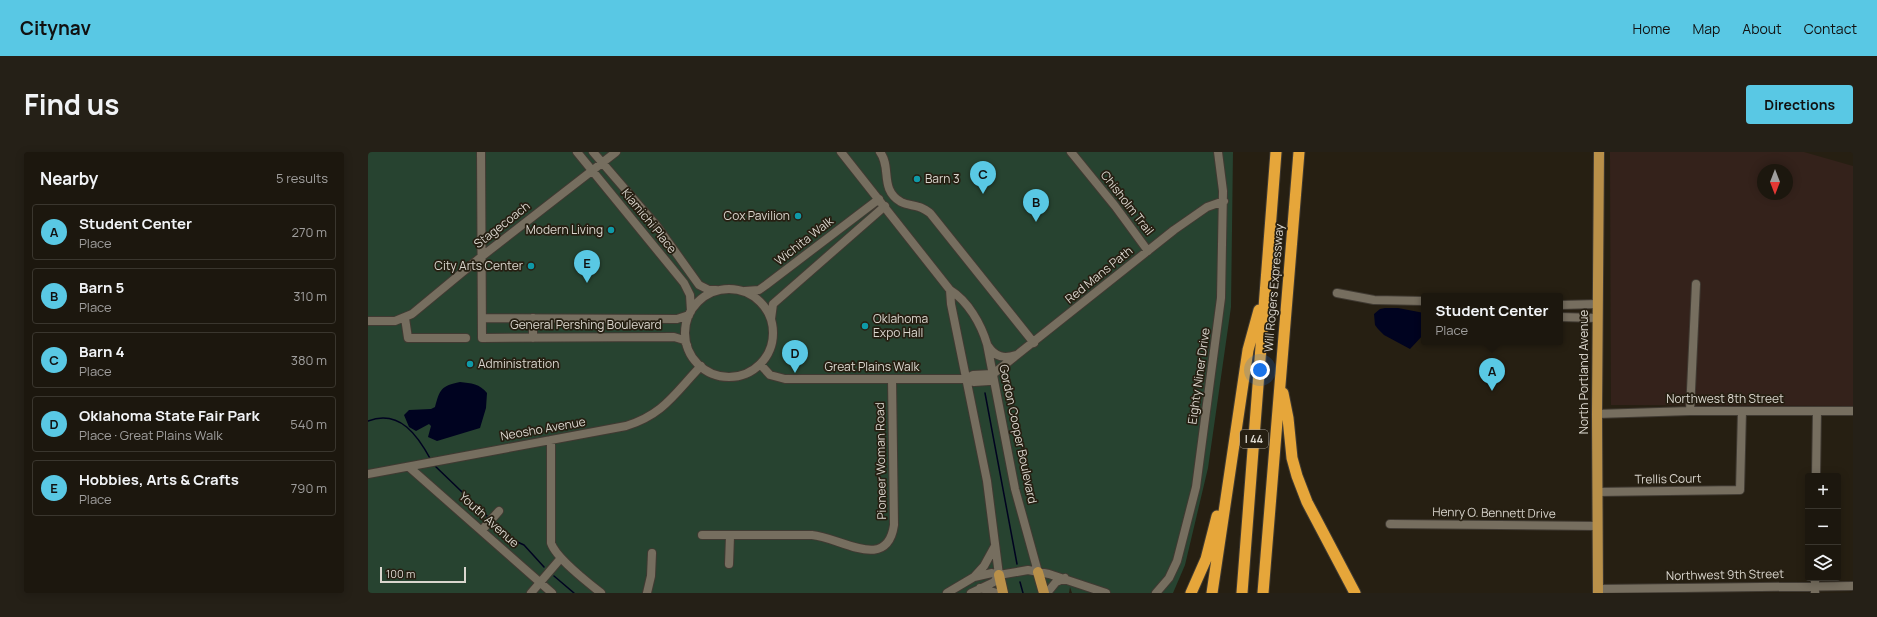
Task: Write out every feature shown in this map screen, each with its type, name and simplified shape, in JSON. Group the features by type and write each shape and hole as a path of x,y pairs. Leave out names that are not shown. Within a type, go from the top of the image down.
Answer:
{"highway":[{"name":"Will Rogers Expressway","path":"1242,593 1276,152"},
{"name":"Will Rogers Expressway","path":"1263,593 1299,152"},
{"path":"1212,593 1248,350 1266,284"},
{"path":"1280,378 1288,418 1292,458 1296,476 1307,502 1355,593"},
{"path":"1192,593 1206,559 1217,514 1228,484"},
{"path":"1335,554 1359,593"}],"main road":[{"name":"North Portland Avenue","path":"1598,591 1596,414 1599,152"},
{"name":"Gordon Cooper Boulevard","path":"1038,572 1044,593"},
{"path":"999,575 1003,593"}],"street":[{"path":"481,152 482,318"},
{"name":"Kiamichi Place","path":"577,152 684,283 690,295 690,313"},
{"name":"Kiamichi Place","path":"593,152 656,225 699,285 709,290 719,290"},
{"name":"Stagecoach","path":"405,318 616,152"},
{"name":"Gordon Cooper Boulevard","path":"841,152 950,290 957,294 983,330 993,374 1014,489 1038,572"},
{"path":"880,152 884,159 887,184 892,194 901,201 919,206 930,213 1034,343"},
{"name":"Chisholm Trail","path":"1071,152 1115,206 1148,251"},
{"name":"Eighty Niner Drive","path":"1156,593 1169,578 1177,562 1196,487 1220,309 1224,201 1218,152"},
{"name":"Wichita Walk","path":"740,291 748,292 759,290 879,199"},
{"name":"Red Mans Path","path":"993,374 1034,343 1148,251 1207,207 1224,201"},
{"path":"772,321 766,309 750,294 740,291 719,290 704,297 690,313 686,328 687,345 691,354 700,366 717,375 732,376 750,372 760,364 767,355 772,344 773,333 772,321 770,314 773,304 885,206"},
{"path":"1690,411 1696,284"},
{"path":"950,290 951,304 987,481 999,575 994,582 971,593"},
{"path":"1337,293 1374,300 1421,301"},
{"path":"1563,305 1598,304"},
{"name":"General Pershing Boulevard","path":"687,345 684,340 674,337 482,338 482,318 677,319 690,313"},
{"path":"1563,317 1597,318"},
{"path":"368,321 395,321 405,318 408,338 466,338"},
{"path":"533,318 533,338"},
{"path":"987,344 992,352 1001,357 1009,357 1020,354"},
{"name":"Great Plains Walk","path":"760,364 770,375 785,379 966,379 973,375 993,374"},
{"name":"Neosho Avenue","path":"368,474 626,426 647,418 663,408 700,366"},
{"name":"Pioneer Woman Road","path":"702,536 812,535 826,536 864,550 874,550 885,546 892,535 894,521 892,379"},
{"name":"Northwest 8th Street","path":"1596,414 1690,411 1853,411"},
{"path":"1816,473 1817,411"},
{"name":"Trellis Court","path":"1597,492 1740,490 1742,412"},
{"path":"551,440 550,538 553,548 561,558 601,593"},
{"name":"Youth Avenue","path":"410,467 552,593"},
{"path":"482,530 499,511"},
{"name":"Henry O. Bennett Drive","path":"1390,524 1598,526"},
{"path":"729,564 730,536"},
{"path":"947,593 974,577 984,566 995,546"},
{"path":"647,593 651,576 652,553"},
{"path":"531,593 561,558"},
{"path":"974,577 992,573 999,575 1028,570 1064,578 1106,593"},
{"path":"1047,593 1056,582 1064,578"},
{"name":"Northwest 9th Street","path":"1598,591 1728,590 1815,586 1853,586"},
{"path":"980,588 997,593"}],"shaded area":[{"path":"1610,152 1804,152 1853,166 1853,406 1611,405"}],"green space":[{"path":"368,152 1233,152 1231,307 1208,468 1185,565 1173,593 1072,593 1070,587 1069,593 368,593"}],"water":[{"path":"1398,308 1421,312 1421,337 1410,349 1384,335 1375,325 1374,314 1380,309"},
{"path":"460,382 478,386 487,393 486,408 480,428 437,441 428,437 431,426 429,424 416,431 409,427 404,415 409,410 431,409 435,407 442,389"}],"waterway":[{"path":"985,393 1017,564"},
{"path":"368,421 379,418 399,422 414,434 431,460"},
{"path":"434,465 487,516"},
{"path":"496,525 511,539 524,545 544,567"},
{"path":"554,576 574,593"},
{"path":"1020,582 1023,593"}],"place":[{"name":"Barn 3","path":"917,179"},
{"name":"Barn 4","path":"983,194"},
{"name":"Cox Pavilion","path":"798,216"},
{"name":"Barn 5","path":"1036,222"},
{"name":"Modern Living","path":"611,230"},
{"name":"City Arts Center","path":"531,266"},
{"name":"Hobbies, Arts & Crafts","path":"587,283"},
{"name":"Oklahoma Expo Hall","path":"865,326"},
{"name":"Administration","path":"470,364"},
{"name":"Oklahoma State Fair Park","path":"795,373"},
{"name":"Student Center","path":"1492,391"}]}
